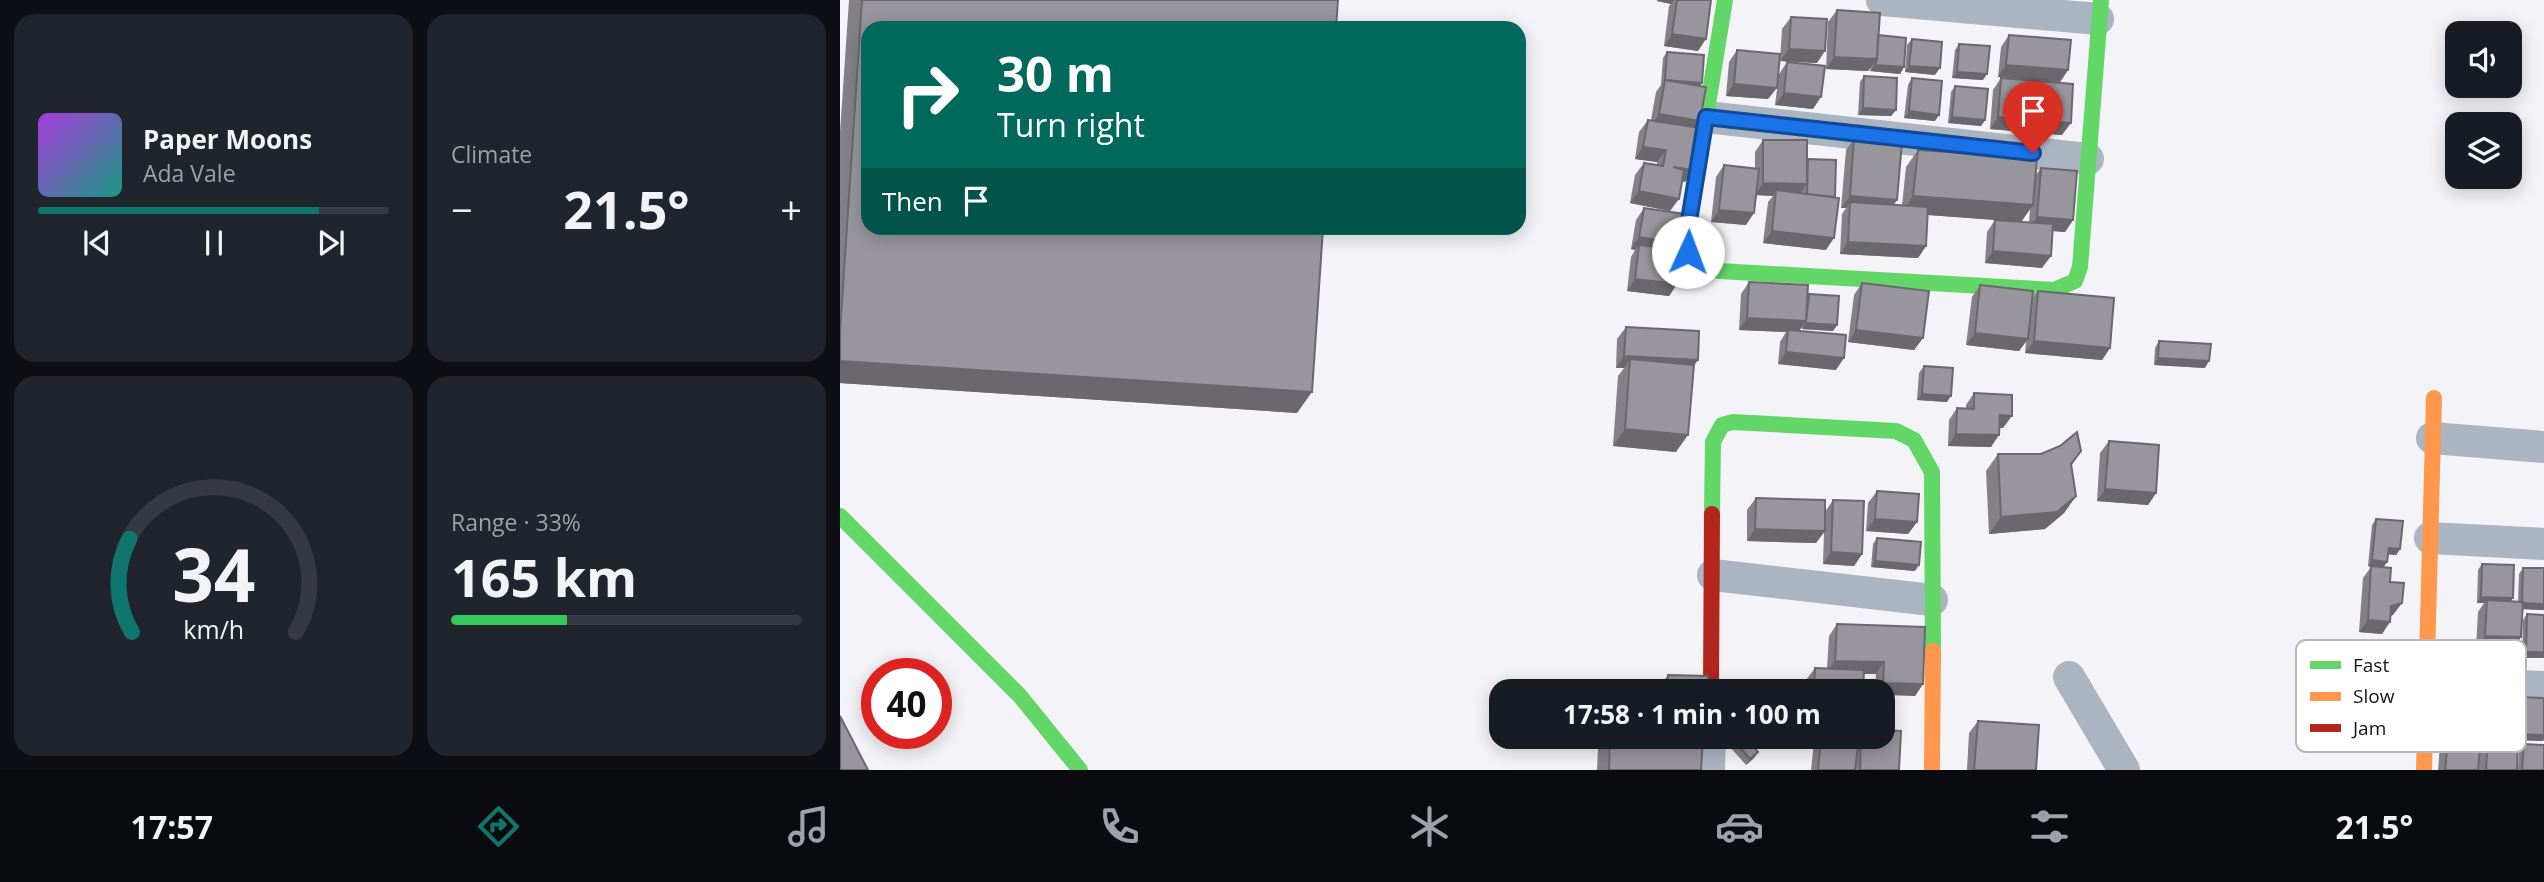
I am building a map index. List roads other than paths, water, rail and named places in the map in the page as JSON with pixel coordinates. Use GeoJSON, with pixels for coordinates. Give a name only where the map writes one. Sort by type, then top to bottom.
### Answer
{"type":"FeatureCollection","features":[{"type":"Feature","properties":{"kind":"street"},"geometry":{"type":"LineString","coordinates":[[1726,0],[1686,239],[1693,261],[1719,271],[2054,290],[2068,286],[2075,281],[2080,267],[2099,9],[1882,0]]}},
{"type":"Feature","properties":{"kind":"street"},"geometry":{"type":"LineString","coordinates":[[1706,117],[2088,159]]}},
{"type":"Feature","properties":{"kind":"street"},"geometry":{"type":"LineString","coordinates":[[2427,640],[2434,398]]}},
{"type":"Feature","properties":{"kind":"street"},"geometry":{"type":"LineString","coordinates":[[1711,679],[1713,442],[1721,425],[1733,422],[1896,431],[1914,440],[1932,472],[1932,770]]}},
{"type":"Feature","properties":{"kind":"street"},"geometry":{"type":"LineString","coordinates":[[2432,438],[2544,447]]}},
{"type":"Feature","properties":{"kind":"street"},"geometry":{"type":"LineString","coordinates":[[840,516],[1020,696],[1080,770]]}},
{"type":"Feature","properties":{"kind":"street"},"geometry":{"type":"LineString","coordinates":[[2430,538],[2544,544]]}},
{"type":"Feature","properties":{"kind":"street"},"geometry":{"type":"LineString","coordinates":[[1713,575],[1932,600]]}},
{"type":"Feature","properties":{"kind":"street"},"geometry":{"type":"LineString","coordinates":[[2069,677],[2124,770]]}},
{"type":"Feature","properties":{"kind":"street"},"geometry":{"type":"LineString","coordinates":[[2526,686],[2544,687]]}},
{"type":"Feature","properties":{"kind":"street"},"geometry":{"type":"LineString","coordinates":[[1709,770],[1710,749]]}},
{"type":"Feature","properties":{"kind":"street"},"geometry":{"type":"LineString","coordinates":[[2424,752],[2424,770]]}}]}
